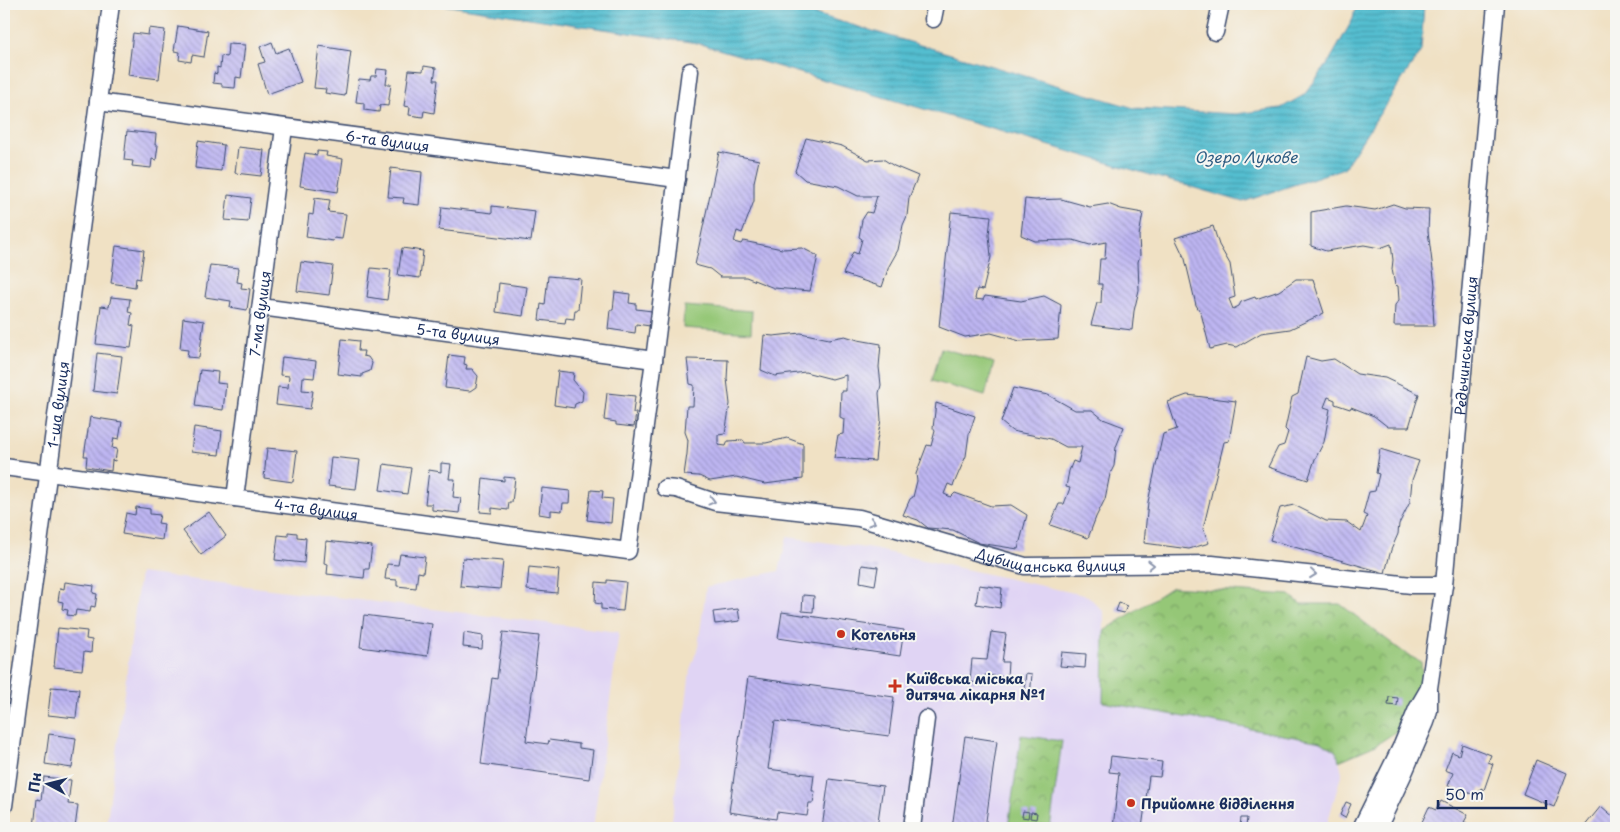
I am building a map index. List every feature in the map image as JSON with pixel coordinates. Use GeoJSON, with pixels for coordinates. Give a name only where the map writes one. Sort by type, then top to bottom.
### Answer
{"type":"FeatureCollection","features":[{"type":"Feature","properties":{"kind":"street","name":"1-ша вулиця"},"geometry":{"type":"LineString","coordinates":[[4,806],[111,4]]}},
{"type":"Feature","properties":{"kind":"street"},"geometry":{"type":"LineString","coordinates":[[1215,32],[1221,4]]}},
{"type":"Feature","properties":{"kind":"street","name":"Редьчинська вулиця"},"geometry":{"type":"LineString","coordinates":[[1378,828],[1426,722],[1429,710],[1429,688],[1444,585],[1496,4]]}},
{"type":"Feature","properties":{"kind":"street"},"geometry":{"type":"LineString","coordinates":[[654,360],[690,71]]}},
{"type":"Feature","properties":{"kind":"street","name":"6-та вулиця"},"geometry":{"type":"LineString","coordinates":[[98,102],[677,179]]}},
{"type":"Feature","properties":{"kind":"street","name":"7-ма вулиця"},"geometry":{"type":"LineString","coordinates":[[235,498],[284,128]]}},
{"type":"Feature","properties":{"kind":"street","name":"5-та вулиця"},"geometry":{"type":"LineString","coordinates":[[261,307],[654,360]]}},
{"type":"Feature","properties":{"kind":"street","name":"4-та вулиця"},"geometry":{"type":"LineString","coordinates":[[4,468],[628,551],[654,360]]}},
{"type":"Feature","properties":{"kind":"street","name":"Дубищанська вулиця"},"geometry":{"type":"LineString","coordinates":[[665,488],[676,489],[715,502],[859,518],[1024,566],[1212,564],[1412,585],[1444,585]]}},
{"type":"Feature","properties":{"kind":"street","name":"Редьчинська вулиця"},"geometry":{"type":"LineString","coordinates":[[1361,828],[1402,745],[1417,709],[1429,688]]}},
{"type":"Feature","properties":{"kind":"street"},"geometry":{"type":"LineString","coordinates":[[912,828],[926,719]]}},
{"type":"Feature","properties":{"kind":"shaded area","name":"Київська міська дитяча лікарня №1"},"geometry":{"type":"Polygon","coordinates":[[[787,537],[873,549],[1088,596],[1104,612],[1103,702],[1321,742],[1337,752],[1342,772],[1326,828],[671,828],[690,670],[698,647],[706,587],[779,571],[787,537]]]}},
{"type":"Feature","properties":{"kind":"shaded area"},"geometry":{"type":"Polygon","coordinates":[[[140,573],[619,632],[593,828],[106,828],[140,573]]]}},
{"type":"Feature","properties":{"kind":"green space"},"geometry":{"type":"Polygon","coordinates":[[[684,306],[752,311],[751,333],[683,328],[684,306]]]}},
{"type":"Feature","properties":{"kind":"green space"},"geometry":{"type":"Polygon","coordinates":[[[941,348],[994,363],[985,396],[932,381],[941,348]]]}},
{"type":"Feature","properties":{"kind":"green space"},"geometry":{"type":"Polygon","coordinates":[[[1172,587],[1290,595],[1301,604],[1340,604],[1406,654],[1421,662],[1423,680],[1400,729],[1376,745],[1339,761],[1337,752],[1321,742],[1103,702],[1104,631],[1172,587]]]}},
{"type":"Feature","properties":{"kind":"green space"},"geometry":{"type":"Polygon","coordinates":[[[1021,735],[1062,741],[1050,828],[1008,828],[1021,735]]]}},
{"type":"Feature","properties":{"kind":"water","name":"Озеро Лукове"},"geometry":{"type":"Polygon","coordinates":[[[436,4],[781,4],[1134,108],[1236,114],[1281,108],[1304,95],[1327,65],[1353,19],[1356,4],[1424,4],[1421,51],[1344,168],[1243,202],[697,43],[436,4]]]}},
{"type":"Feature","properties":{"kind":"building"},"geometry":{"type":"Polygon","coordinates":[[[178,26],[208,31],[204,57],[192,55],[191,62],[179,60],[180,52],[174,51],[178,26]]]}},
{"type":"Feature","properties":{"kind":"building"},"geometry":{"type":"Polygon","coordinates":[[[149,28],[165,30],[159,79],[128,75],[133,33],[148,35],[149,28]]]}},
{"type":"Feature","properties":{"kind":"building"},"geometry":{"type":"Polygon","coordinates":[[[272,42],[276,53],[289,48],[301,82],[267,94],[258,64],[265,62],[260,47],[272,42]]]}},
{"type":"Feature","properties":{"kind":"building"},"geometry":{"type":"Polygon","coordinates":[[[228,44],[245,45],[241,78],[236,77],[235,88],[222,87],[222,84],[213,83],[214,73],[217,74],[217,67],[220,68],[221,56],[227,57],[228,44]]]}},
{"type":"Feature","properties":{"kind":"building"},"geometry":{"type":"Polygon","coordinates":[[[319,46],[351,51],[345,96],[325,93],[326,89],[314,88],[319,46]]]}},
{"type":"Feature","properties":{"kind":"building"},"geometry":{"type":"Polygon","coordinates":[[[424,66],[436,68],[434,80],[438,80],[434,113],[424,111],[423,117],[409,115],[410,107],[404,106],[409,70],[423,71],[424,66]]]}},
{"type":"Feature","properties":{"kind":"building"},"geometry":{"type":"Polygon","coordinates":[[[377,69],[388,70],[386,84],[391,84],[388,106],[380,105],[379,112],[364,110],[364,103],[356,102],[359,79],[370,80],[371,76],[376,76],[377,69]]]}},
{"type":"Feature","properties":{"kind":"building"},"geometry":{"type":"Polygon","coordinates":[[[127,131],[156,134],[155,145],[158,145],[156,160],[152,159],[151,168],[132,166],[133,161],[124,160],[127,131]]]}},
{"type":"Feature","properties":{"kind":"building"},"geometry":{"type":"Polygon","coordinates":[[[806,138],[842,146],[868,160],[883,159],[918,176],[909,198],[907,216],[903,225],[898,250],[889,266],[882,287],[843,274],[853,252],[858,254],[862,239],[859,237],[862,220],[867,212],[872,213],[877,196],[858,196],[838,186],[805,180],[795,171],[806,138]]]}},
{"type":"Feature","properties":{"kind":"building"},"geometry":{"type":"Polygon","coordinates":[[[198,141],[224,145],[221,171],[195,168],[198,141]]]}},
{"type":"Feature","properties":{"kind":"building"},"geometry":{"type":"Polygon","coordinates":[[[238,147],[264,150],[261,176],[235,173],[238,147]]]}},
{"type":"Feature","properties":{"kind":"building"},"geometry":{"type":"Polygon","coordinates":[[[317,151],[327,152],[326,156],[343,159],[338,192],[300,186],[305,153],[317,155],[317,151]]]}},
{"type":"Feature","properties":{"kind":"building"},"geometry":{"type":"Polygon","coordinates":[[[719,152],[759,160],[754,182],[754,201],[742,233],[737,231],[734,242],[741,244],[743,241],[782,249],[802,248],[818,256],[810,291],[774,288],[746,277],[720,277],[710,269],[695,265],[719,152]]]}},
{"type":"Feature","properties":{"kind":"building"},"geometry":{"type":"Polygon","coordinates":[[[391,168],[422,172],[419,205],[403,203],[404,198],[388,197],[391,168]]]}},
{"type":"Feature","properties":{"kind":"building"},"geometry":{"type":"Polygon","coordinates":[[[228,195],[251,198],[248,222],[225,220],[228,195]]]}},
{"type":"Feature","properties":{"kind":"building"},"geometry":{"type":"Polygon","coordinates":[[[315,198],[330,200],[328,212],[346,214],[342,239],[334,238],[333,241],[306,237],[309,214],[313,215],[315,198]]]}},
{"type":"Feature","properties":{"kind":"building"},"geometry":{"type":"Polygon","coordinates":[[[1025,199],[1061,199],[1090,207],[1108,204],[1121,209],[1143,213],[1139,236],[1139,290],[1132,330],[1091,325],[1097,303],[1101,303],[1102,284],[1098,284],[1100,259],[1105,259],[1106,242],[1090,245],[1073,240],[1035,241],[1021,235],[1025,199]]]}},
{"type":"Feature","properties":{"kind":"building"},"geometry":{"type":"Polygon","coordinates":[[[1393,204],[1405,208],[1429,209],[1428,231],[1435,285],[1434,326],[1394,326],[1395,305],[1399,300],[1398,286],[1395,285],[1392,269],[1391,244],[1380,248],[1364,245],[1326,251],[1311,246],[1311,212],[1346,206],[1375,210],[1393,204]]]}},
{"type":"Feature","properties":{"kind":"building"},"geometry":{"type":"Polygon","coordinates":[[[492,206],[535,211],[531,241],[439,230],[442,207],[492,213],[492,206]]]}},
{"type":"Feature","properties":{"kind":"building"},"geometry":{"type":"Polygon","coordinates":[[[951,212],[991,216],[989,235],[991,257],[983,290],[977,289],[975,299],[983,300],[985,296],[1021,301],[1044,296],[1061,305],[1058,339],[1020,341],[991,333],[965,337],[939,327],[951,212]]]}},
{"type":"Feature","properties":{"kind":"building"},"geometry":{"type":"Polygon","coordinates":[[[1213,226],[1219,245],[1230,264],[1235,297],[1229,299],[1233,309],[1239,306],[1241,302],[1279,291],[1296,279],[1313,279],[1324,313],[1290,329],[1261,333],[1237,347],[1227,345],[1210,349],[1201,313],[1196,305],[1185,259],[1175,238],[1213,226]]]}},
{"type":"Feature","properties":{"kind":"building"},"geometry":{"type":"Polygon","coordinates":[[[116,246],[144,250],[140,279],[136,278],[135,287],[111,283],[116,246]]]}},
{"type":"Feature","properties":{"kind":"building"},"geometry":{"type":"Polygon","coordinates":[[[402,248],[423,251],[420,278],[398,275],[402,248]]]}},
{"type":"Feature","properties":{"kind":"building"},"geometry":{"type":"Polygon","coordinates":[[[301,262],[333,266],[329,295],[297,291],[301,262]]]}},
{"type":"Feature","properties":{"kind":"building"},"geometry":{"type":"Polygon","coordinates":[[[210,265],[239,268],[237,282],[242,283],[241,288],[250,289],[247,310],[230,307],[231,301],[205,297],[210,265]]]}},
{"type":"Feature","properties":{"kind":"building"},"geometry":{"type":"Polygon","coordinates":[[[371,268],[391,270],[387,300],[367,297],[371,268]]]}},
{"type":"Feature","properties":{"kind":"building"},"geometry":{"type":"Polygon","coordinates":[[[548,276],[581,279],[578,310],[575,310],[574,319],[566,318],[565,323],[539,320],[541,304],[545,305],[548,276]]]}},
{"type":"Feature","properties":{"kind":"building"},"geometry":{"type":"Polygon","coordinates":[[[499,283],[527,287],[523,316],[496,312],[499,283]]]}},
{"type":"Feature","properties":{"kind":"building"},"geometry":{"type":"Polygon","coordinates":[[[615,292],[630,294],[629,303],[636,304],[636,309],[652,311],[650,326],[636,324],[635,333],[608,329],[610,310],[613,310],[615,292]]]}},
{"type":"Feature","properties":{"kind":"building"},"geometry":{"type":"Polygon","coordinates":[[[111,297],[130,299],[128,312],[132,313],[130,325],[134,326],[131,348],[96,344],[101,306],[109,307],[111,297]]]}},
{"type":"Feature","properties":{"kind":"building"},"geometry":{"type":"Polygon","coordinates":[[[183,318],[204,321],[199,358],[187,357],[188,350],[180,349],[183,318]]]}},
{"type":"Feature","properties":{"kind":"building"},"geometry":{"type":"Polygon","coordinates":[[[801,333],[829,339],[845,336],[881,344],[879,367],[881,385],[879,393],[881,420],[875,461],[834,458],[838,435],[843,434],[844,419],[840,417],[841,391],[846,391],[846,375],[832,379],[805,372],[775,376],[761,370],[764,335],[801,333]]]}},
{"type":"Feature","properties":{"kind":"building"},"geometry":{"type":"Polygon","coordinates":[[[342,339],[359,341],[358,351],[364,351],[363,356],[368,357],[372,363],[370,371],[362,374],[362,377],[338,374],[342,339]]]}},
{"type":"Feature","properties":{"kind":"building"},"geometry":{"type":"Polygon","coordinates":[[[97,353],[122,356],[117,394],[93,391],[97,353]]]}},
{"type":"Feature","properties":{"kind":"building"},"geometry":{"type":"Polygon","coordinates":[[[449,355],[465,357],[464,364],[467,365],[466,369],[472,369],[478,376],[476,387],[470,391],[445,388],[449,355]]]}},
{"type":"Feature","properties":{"kind":"building"},"geometry":{"type":"Polygon","coordinates":[[[282,357],[316,361],[314,378],[303,377],[302,390],[313,391],[310,409],[276,405],[278,387],[288,388],[289,376],[280,375],[282,357]]]}},
{"type":"Feature","properties":{"kind":"building"},"geometry":{"type":"Polygon","coordinates":[[[1306,357],[1321,361],[1334,359],[1357,374],[1385,378],[1419,394],[1409,427],[1388,427],[1374,416],[1351,407],[1350,409],[1335,404],[1335,400],[1328,397],[1324,407],[1330,409],[1324,442],[1315,459],[1308,480],[1268,467],[1278,447],[1284,445],[1288,432],[1285,429],[1292,397],[1298,394],[1306,357]]]}},
{"type":"Feature","properties":{"kind":"building"},"geometry":{"type":"Polygon","coordinates":[[[687,359],[728,360],[727,379],[730,404],[725,434],[718,435],[718,445],[726,446],[728,441],[743,440],[745,443],[766,443],[787,438],[803,444],[803,479],[765,484],[736,477],[710,481],[699,476],[684,475],[688,440],[685,432],[687,406],[693,406],[694,385],[690,384],[687,359]]]}},
{"type":"Feature","properties":{"kind":"building"},"geometry":{"type":"Polygon","coordinates":[[[200,370],[218,372],[217,383],[226,384],[223,410],[195,406],[200,370]]]}},
{"type":"Feature","properties":{"kind":"building"},"geometry":{"type":"Polygon","coordinates":[[[558,371],[574,373],[573,380],[583,392],[582,401],[575,404],[574,408],[554,405],[558,371]]]}},
{"type":"Feature","properties":{"kind":"building"},"geometry":{"type":"Polygon","coordinates":[[[1013,388],[1048,395],[1075,410],[1092,410],[1103,419],[1124,427],[1116,447],[1114,466],[1110,474],[1105,499],[1088,538],[1050,525],[1059,504],[1064,504],[1070,488],[1066,487],[1069,471],[1073,461],[1078,463],[1082,447],[1066,447],[1051,439],[1012,431],[1001,422],[1013,388]]]}},
{"type":"Feature","properties":{"kind":"building"},"geometry":{"type":"Polygon","coordinates":[[[607,393],[635,396],[633,413],[636,413],[634,427],[616,425],[616,422],[604,420],[607,393]]]}},
{"type":"Feature","properties":{"kind":"building"},"geometry":{"type":"Polygon","coordinates":[[[1187,395],[1236,401],[1229,441],[1224,442],[1203,529],[1209,543],[1189,549],[1144,543],[1148,502],[1163,434],[1177,429],[1168,402],[1187,395]]]}},
{"type":"Feature","properties":{"kind":"building"},"geometry":{"type":"Polygon","coordinates":[[[936,403],[975,416],[969,434],[966,456],[953,486],[948,484],[944,494],[951,497],[955,493],[991,506],[1011,505],[1027,515],[1018,549],[979,543],[953,530],[928,528],[918,520],[903,515],[910,499],[913,497],[917,481],[916,474],[927,445],[931,446],[935,431],[933,428],[936,403]]]}},
{"type":"Feature","properties":{"kind":"building"},"geometry":{"type":"Polygon","coordinates":[[[90,417],[122,422],[119,439],[114,438],[112,448],[117,449],[115,461],[112,460],[111,471],[86,467],[87,456],[84,456],[90,417]]]}},
{"type":"Feature","properties":{"kind":"building"},"geometry":{"type":"Polygon","coordinates":[[[194,427],[222,431],[219,455],[191,452],[194,427]]]}},
{"type":"Feature","properties":{"kind":"building"},"geometry":{"type":"Polygon","coordinates":[[[267,448],[297,451],[293,482],[264,478],[267,448]]]}},
{"type":"Feature","properties":{"kind":"building"},"geometry":{"type":"Polygon","coordinates":[[[1380,449],[1419,461],[1412,480],[1410,502],[1399,524],[1398,534],[1391,550],[1385,573],[1270,540],[1280,508],[1294,505],[1326,521],[1347,522],[1361,532],[1367,516],[1363,514],[1369,492],[1375,491],[1379,474],[1376,473],[1380,449]]]}},
{"type":"Feature","properties":{"kind":"building"},"geometry":{"type":"Polygon","coordinates":[[[331,457],[360,460],[356,489],[328,486],[331,457]]]}},
{"type":"Feature","properties":{"kind":"building"},"geometry":{"type":"Polygon","coordinates":[[[441,463],[451,464],[449,479],[455,479],[453,497],[461,498],[459,513],[432,510],[432,504],[425,504],[429,470],[441,472],[441,463]]]}},
{"type":"Feature","properties":{"kind":"building"},"geometry":{"type":"Polygon","coordinates":[[[384,464],[411,468],[407,494],[380,490],[384,464]]]}},
{"type":"Feature","properties":{"kind":"building"},"geometry":{"type":"Polygon","coordinates":[[[504,477],[515,478],[512,502],[509,502],[508,510],[492,508],[492,513],[480,512],[483,478],[504,481],[504,477]]]}},
{"type":"Feature","properties":{"kind":"building"},"geometry":{"type":"Polygon","coordinates":[[[542,488],[570,491],[569,503],[563,503],[562,511],[551,510],[551,516],[539,514],[542,488]]]}},
{"type":"Feature","properties":{"kind":"building"},"geometry":{"type":"Polygon","coordinates":[[[591,490],[603,491],[602,498],[613,499],[611,523],[587,520],[591,490]]]}},
{"type":"Feature","properties":{"kind":"building"},"geometry":{"type":"Polygon","coordinates":[[[136,507],[150,509],[150,514],[160,515],[158,523],[164,524],[162,540],[122,534],[126,513],[135,515],[136,507]]]}},
{"type":"Feature","properties":{"kind":"building"},"geometry":{"type":"Polygon","coordinates":[[[209,512],[226,536],[201,555],[183,531],[209,512]]]}},
{"type":"Feature","properties":{"kind":"building"},"geometry":{"type":"Polygon","coordinates":[[[288,532],[297,533],[297,537],[306,538],[304,563],[275,560],[278,535],[288,536],[288,532]]]}},
{"type":"Feature","properties":{"kind":"building"},"geometry":{"type":"Polygon","coordinates":[[[326,541],[372,546],[369,569],[365,569],[364,578],[327,574],[328,564],[324,563],[326,541]]]}},
{"type":"Feature","properties":{"kind":"building"},"geometry":{"type":"Polygon","coordinates":[[[400,554],[425,557],[423,573],[418,572],[416,588],[397,586],[397,580],[385,579],[387,564],[398,565],[400,554]]]}},
{"type":"Feature","properties":{"kind":"building"},"geometry":{"type":"Polygon","coordinates":[[[463,558],[503,561],[500,589],[460,586],[463,558]]]}},
{"type":"Feature","properties":{"kind":"building"},"geometry":{"type":"Polygon","coordinates":[[[862,565],[878,567],[875,585],[860,582],[862,565]]]}},
{"type":"Feature","properties":{"kind":"building"},"geometry":{"type":"Polygon","coordinates":[[[529,567],[559,570],[557,593],[527,590],[529,567]]]}},
{"type":"Feature","properties":{"kind":"building"},"geometry":{"type":"Polygon","coordinates":[[[607,580],[626,582],[623,611],[601,609],[601,604],[595,603],[596,582],[607,583],[607,580]]]}},
{"type":"Feature","properties":{"kind":"building"},"geometry":{"type":"Polygon","coordinates":[[[65,582],[94,586],[93,593],[97,594],[95,607],[91,606],[90,612],[76,610],[75,616],[67,615],[68,610],[62,609],[63,602],[58,601],[60,588],[64,589],[65,582]]]}},
{"type":"Feature","properties":{"kind":"building"},"geometry":{"type":"Polygon","coordinates":[[[979,585],[1002,588],[1000,608],[976,604],[979,585]]]}},
{"type":"Feature","properties":{"kind":"building"},"geometry":{"type":"Polygon","coordinates":[[[803,595],[814,596],[813,612],[802,611],[803,595]]]}},
{"type":"Feature","properties":{"kind":"building"},"geometry":{"type":"Polygon","coordinates":[[[1119,603],[1127,606],[1124,613],[1116,611],[1119,603]]]}},
{"type":"Feature","properties":{"kind":"building"},"geometry":{"type":"Polygon","coordinates":[[[738,609],[740,621],[715,624],[713,612],[738,609]]]}},
{"type":"Feature","properties":{"kind":"building","name":"Котельня"},"geometry":{"type":"Polygon","coordinates":[[[782,612],[904,630],[900,656],[778,638],[782,612]]]}},
{"type":"Feature","properties":{"kind":"building"},"geometry":{"type":"Polygon","coordinates":[[[364,615],[432,624],[427,656],[360,647],[364,615]]]}},
{"type":"Feature","properties":{"kind":"building"},"geometry":{"type":"Polygon","coordinates":[[[58,628],[87,631],[86,639],[92,640],[91,653],[84,652],[82,670],[54,667],[58,628]]]}},
{"type":"Feature","properties":{"kind":"building"},"geometry":{"type":"Polygon","coordinates":[[[503,632],[539,636],[526,741],[548,744],[549,740],[579,744],[579,748],[593,750],[589,779],[481,764],[492,678],[497,679],[503,632]]]}},
{"type":"Feature","properties":{"kind":"building"},"geometry":{"type":"Polygon","coordinates":[[[991,632],[1006,634],[1002,662],[1008,662],[1007,677],[985,675],[984,683],[970,682],[972,659],[987,660],[991,632]]]}},
{"type":"Feature","properties":{"kind":"building"},"geometry":{"type":"Polygon","coordinates":[[[464,633],[483,636],[482,649],[463,647],[464,633]]]}},
{"type":"Feature","properties":{"kind":"building"},"geometry":{"type":"Polygon","coordinates":[[[1062,652],[1086,654],[1085,668],[1060,666],[1062,652]]]}},
{"type":"Feature","properties":{"kind":"building"},"geometry":{"type":"Polygon","coordinates":[[[1026,673],[1032,674],[1030,697],[1023,697],[1026,673]]]}},
{"type":"Feature","properties":{"kind":"building"},"geometry":{"type":"Polygon","coordinates":[[[748,677],[894,697],[889,736],[775,721],[768,769],[814,775],[812,791],[815,791],[813,803],[809,803],[807,816],[777,812],[776,819],[729,812],[748,677]]]}},
{"type":"Feature","properties":{"kind":"building"},"geometry":{"type":"Polygon","coordinates":[[[51,687],[79,689],[76,718],[48,715],[51,687]]]}},
{"type":"Feature","properties":{"kind":"building"},"geometry":{"type":"Polygon","coordinates":[[[1389,697],[1398,698],[1397,706],[1388,705],[1389,697]]]}},
{"type":"Feature","properties":{"kind":"building"},"geometry":{"type":"Polygon","coordinates":[[[49,734],[76,738],[72,768],[45,764],[49,734]]]}},
{"type":"Feature","properties":{"kind":"building"},"geometry":{"type":"Polygon","coordinates":[[[965,736],[997,741],[985,828],[952,828],[965,736]]]}},
{"type":"Feature","properties":{"kind":"building"},"geometry":{"type":"Polygon","coordinates":[[[1462,744],[1491,755],[1488,762],[1493,764],[1484,790],[1481,788],[1478,796],[1448,786],[1453,773],[1445,770],[1452,752],[1459,755],[1462,744]]]}},
{"type":"Feature","properties":{"kind":"building","name":"Прийомне відділення"},"geometry":{"type":"Polygon","coordinates":[[[1111,756],[1162,762],[1160,777],[1149,776],[1142,828],[1113,828],[1119,773],[1109,772],[1111,756]]]}},
{"type":"Feature","properties":{"kind":"building"},"geometry":{"type":"Polygon","coordinates":[[[1536,760],[1567,773],[1554,807],[1523,794],[1536,760]]]}},
{"type":"Feature","properties":{"kind":"building"},"geometry":{"type":"Polygon","coordinates":[[[44,777],[71,780],[68,804],[78,805],[75,828],[34,828],[37,799],[41,800],[44,777]]]}},
{"type":"Feature","properties":{"kind":"building"},"geometry":{"type":"Polygon","coordinates":[[[829,779],[883,786],[877,828],[822,828],[829,779]]]}},
{"type":"Feature","properties":{"kind":"building"},"geometry":{"type":"Polygon","coordinates":[[[1441,801],[1468,815],[1464,822],[1469,824],[1467,828],[1428,828],[1421,824],[1429,807],[1436,810],[1441,801]]]}},
{"type":"Feature","properties":{"kind":"building"},"geometry":{"type":"Polygon","coordinates":[[[1346,802],[1351,804],[1345,818],[1340,815],[1346,802]]]}},
{"type":"Feature","properties":{"kind":"building"},"geometry":{"type":"Polygon","coordinates":[[[1601,806],[1616,819],[1616,828],[1583,828],[1601,806]]]}},
{"type":"Feature","properties":{"kind":"building"},"geometry":{"type":"Polygon","coordinates":[[[1023,811],[1029,812],[1028,818],[1022,817],[1023,811]]]}},
{"type":"Feature","properties":{"kind":"building"},"geometry":{"type":"Polygon","coordinates":[[[1031,812],[1037,813],[1036,819],[1030,818],[1031,812]]]}},
{"type":"Feature","properties":{"kind":"building"},"geometry":{"type":"Polygon","coordinates":[[[1241,818],[1247,818],[1246,827],[1240,826],[1241,818]]]}},
{"type":"Feature","properties":{"kind":"place","name":"Котельня"},"geometry":{"type":"Point","coordinates":[841,634]}},
{"type":"Feature","properties":{"kind":"place","name":"Київська міська дитяча лікарня №1"},"geometry":{"type":"Point","coordinates":[895,686]}},
{"type":"Feature","properties":{"kind":"place","name":"Прийомне відділення"},"geometry":{"type":"Point","coordinates":[1131,803]}}]}
